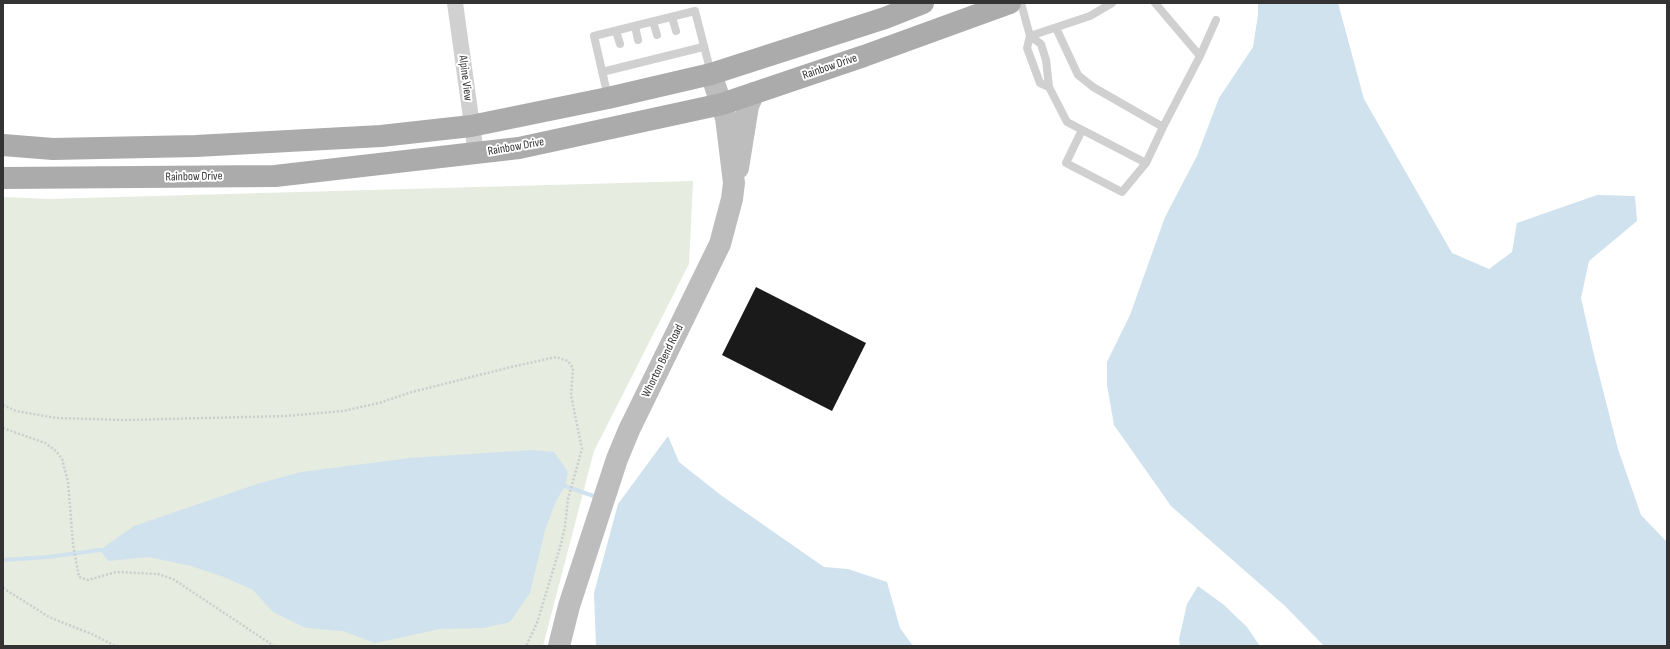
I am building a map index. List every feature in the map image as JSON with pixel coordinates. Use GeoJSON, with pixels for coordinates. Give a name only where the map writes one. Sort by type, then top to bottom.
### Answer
{"type":"FeatureCollection","features":[{"type":"Feature","properties":{"kind":"main road"},"geometry":{"type":"LineString","coordinates":[[3,145],[53,149],[196,146],[381,136],[471,126],[608,98],[711,74],[885,18],[923,3]]}},
{"type":"Feature","properties":{"kind":"main road","name":"Rainbow Drive"},"geometry":{"type":"LineString","coordinates":[[3,178],[275,176],[519,148],[722,104],[864,56],[1010,3]]}},
{"type":"Feature","properties":{"kind":"main road","name":"Whorton Bend Road"},"geometry":{"type":"LineString","coordinates":[[559,646],[569,606],[617,459],[629,430],[720,244],[732,198],[734,183],[726,118],[711,74]]}},
{"type":"Feature","properties":{"kind":"main road"},"geometry":{"type":"LineString","coordinates":[[734,183],[741,160],[748,106],[754,93]]}},
{"type":"Feature","properties":{"kind":"street","name":"Alpine View"},"geometry":{"type":"LineString","coordinates":[[455,3],[476,154]]}},
{"type":"Feature","properties":{"kind":"lane"},"geometry":{"type":"LineString","coordinates":[[1021,3],[1030,36],[1027,48],[1040,83],[1049,87]]}},
{"type":"Feature","properties":{"kind":"lane"},"geometry":{"type":"LineString","coordinates":[[1030,36],[1090,16],[1112,3]]}},
{"type":"Feature","properties":{"kind":"lane"},"geometry":{"type":"LineString","coordinates":[[1155,3],[1200,56]]}},
{"type":"Feature","properties":{"kind":"lane"},"geometry":{"type":"LineString","coordinates":[[608,98],[594,36],[695,11],[711,74]]}},
{"type":"Feature","properties":{"kind":"lane"},"geometry":{"type":"LineString","coordinates":[[672,17],[676,31]]}},
{"type":"Feature","properties":{"kind":"lane"},"geometry":{"type":"LineString","coordinates":[[1082,130],[1066,163],[1122,192],[1146,163],[1200,56],[1216,20]]}},
{"type":"Feature","properties":{"kind":"lane"},"geometry":{"type":"LineString","coordinates":[[653,21],[657,35]]}},
{"type":"Feature","properties":{"kind":"lane"},"geometry":{"type":"LineString","coordinates":[[634,26],[638,40]]}},
{"type":"Feature","properties":{"kind":"lane"},"geometry":{"type":"LineString","coordinates":[[1056,28],[1078,75],[1093,87],[1163,127]]}},
{"type":"Feature","properties":{"kind":"lane"},"geometry":{"type":"LineString","coordinates":[[616,31],[620,44]]}},
{"type":"Feature","properties":{"kind":"lane"},"geometry":{"type":"LineString","coordinates":[[1030,36],[1041,44],[1046,60],[1049,87],[1067,122],[1146,163]]}},
{"type":"Feature","properties":{"kind":"lane"},"geometry":{"type":"LineString","coordinates":[[602,72],[643,58],[680,49],[703,47]]}},
{"type":"Feature","properties":{"kind":"path"},"geometry":{"type":"LineString","coordinates":[[3,405],[16,411],[56,418],[126,420],[286,416],[343,411],[379,403],[412,392],[556,357],[568,361],[573,368],[571,395],[582,449],[568,499],[561,544],[537,623],[526,646]]}},
{"type":"Feature","properties":{"kind":"path"},"geometry":{"type":"LineString","coordinates":[[3,428],[45,444],[56,451],[62,459],[68,482],[73,544],[79,577],[88,580],[116,572],[158,574],[173,579],[274,646]]}},
{"type":"Feature","properties":{"kind":"path"},"geometry":{"type":"LineString","coordinates":[[3,588],[49,617],[94,635],[115,646]]}},
{"type":"Feature","properties":{"kind":"shaded area"},"geometry":{"type":"Polygon","coordinates":[[[693,181],[689,264],[594,451],[543,646],[3,646],[3,197],[48,199],[693,181]]]}},
{"type":"Feature","properties":{"kind":"water"},"geometry":{"type":"Polygon","coordinates":[[[1258,3],[1338,3],[1364,99],[1452,253],[1489,269],[1512,252],[1517,223],[1597,195],[1635,196],[1637,221],[1589,261],[1581,298],[1618,449],[1641,515],[1667,542],[1667,646],[1324,646],[1285,606],[1171,506],[1114,425],[1107,385],[1107,362],[1130,315],[1165,217],[1197,156],[1219,98],[1253,47],[1258,15],[1258,3]]]}},
{"type":"Feature","properties":{"kind":"water"},"geometry":{"type":"Polygon","coordinates":[[[668,436],[679,462],[722,496],[824,567],[848,569],[887,582],[900,628],[913,646],[596,646],[594,593],[618,504],[668,436]]]}},
{"type":"Feature","properties":{"kind":"water"},"geometry":{"type":"Polygon","coordinates":[[[532,450],[554,452],[568,472],[565,486],[556,501],[545,530],[530,593],[510,622],[483,628],[440,629],[375,643],[343,631],[306,628],[273,612],[253,590],[224,577],[191,566],[149,557],[108,561],[100,550],[134,526],[257,484],[301,472],[410,458],[532,450]]]}},
{"type":"Feature","properties":{"kind":"water"},"geometry":{"type":"Polygon","coordinates":[[[1198,586],[1224,605],[1247,627],[1260,646],[1180,646],[1179,639],[1187,604],[1198,586]]]}},
{"type":"Feature","properties":{"kind":"building"},"geometry":{"type":"Polygon","coordinates":[[[756,287],[866,343],[832,411],[722,355],[756,287]]]}},
{"type":"Feature","properties":{"kind":"waterway"},"geometry":{"type":"LineString","coordinates":[[565,486],[599,498]]}},
{"type":"Feature","properties":{"kind":"waterway"},"geometry":{"type":"LineString","coordinates":[[3,560],[48,557],[100,550]]}}]}
